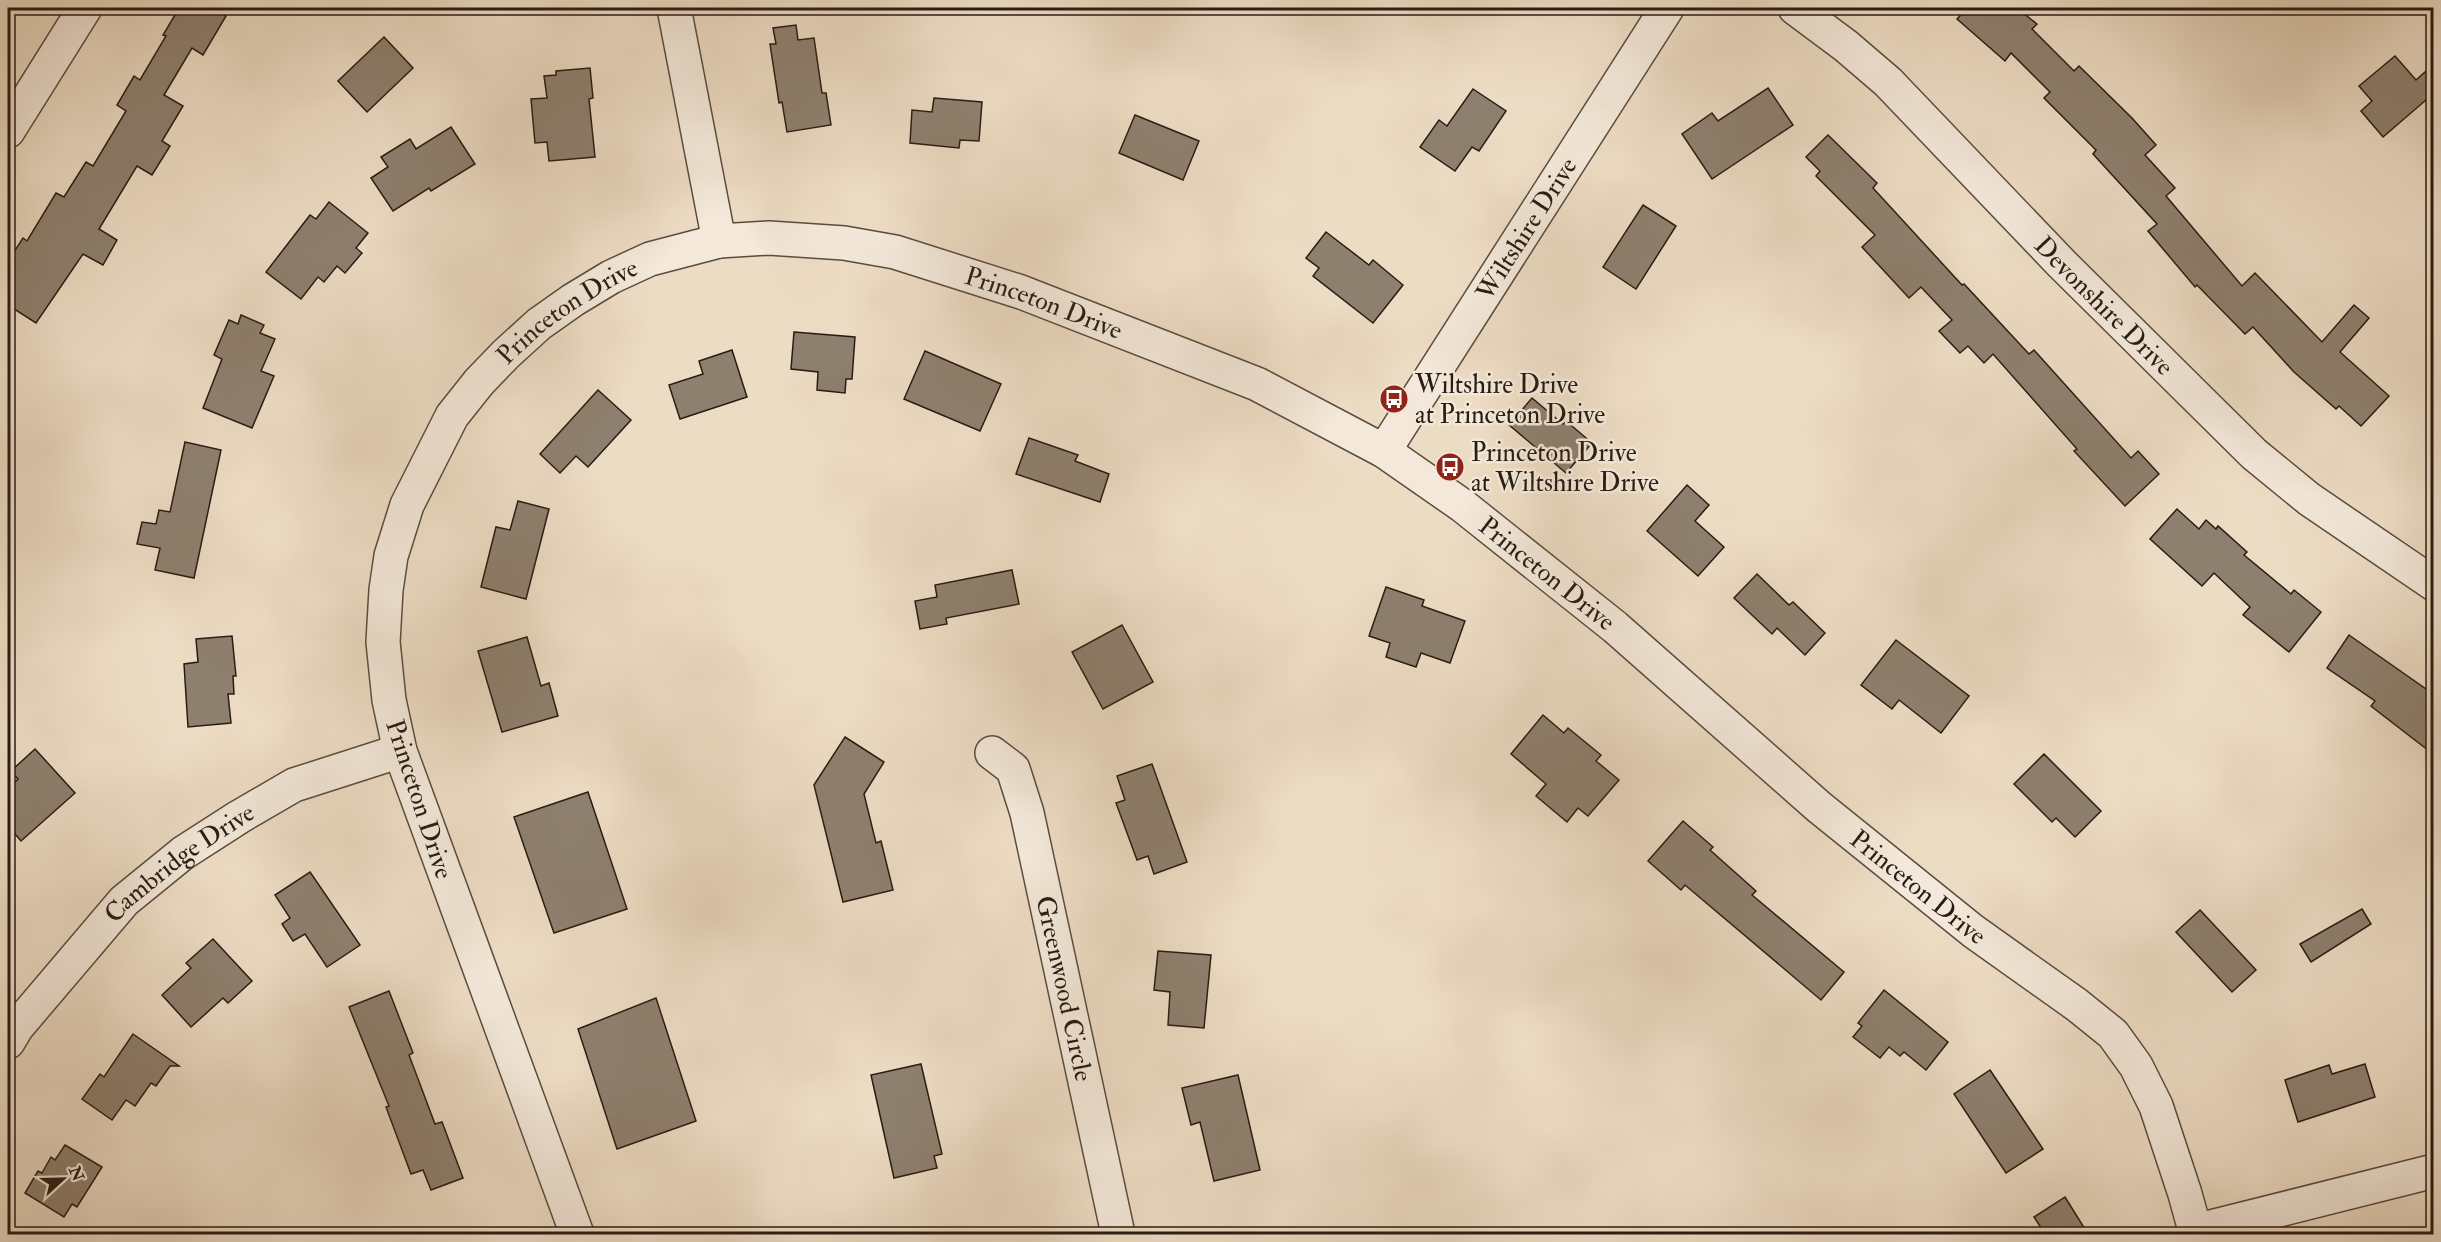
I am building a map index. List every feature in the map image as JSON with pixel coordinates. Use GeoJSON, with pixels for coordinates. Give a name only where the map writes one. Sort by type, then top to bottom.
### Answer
{"type":"FeatureCollection","features":[{"type":"Feature","properties":{"kind":"street"},"geometry":{"type":"LineString","coordinates":[[8,131],[85,8]]}},
{"type":"Feature","properties":{"kind":"street"},"geometry":{"type":"LineString","coordinates":[[674,8],[719,241]]}},
{"type":"Feature","properties":{"kind":"street","name":"Wiltshire Drive"},"geometry":{"type":"LineString","coordinates":[[1384,451],[1667,8]]}},
{"type":"Feature","properties":{"kind":"street","name":"Devonshire Drive"},"geometry":{"type":"LineString","coordinates":[[1795,8],[1846,46],[1887,82],[2062,264],[2254,454],[2309,499],[2433,585]]}},
{"type":"Feature","properties":{"kind":"street","name":"Princeton Drive"},"geometry":{"type":"LineString","coordinates":[[577,1234],[400,751],[389,700],[383,642],[386,590],[391,556],[407,505],[452,416],[479,382],[539,324],[611,277],[650,260],[719,241],[769,238],[844,243],[895,252],[1021,292],[1257,384],[1384,451],[1463,506],[1615,627],[1819,807],[1973,932],[2077,1005],[2113,1034],[2136,1066],[2156,1106],[2185,1194],[2195,1233]]}},
{"type":"Feature","properties":{"kind":"street","name":"Cambridge Drive"},"geometry":{"type":"LineString","coordinates":[[8,1042],[16,1027],[124,901],[183,853],[294,785],[400,751]]}},
{"type":"Feature","properties":{"kind":"street","name":"Greenwood Circle"},"geometry":{"type":"LineString","coordinates":[[992,753],[1012,769],[1027,813],[1118,1234]]}},
{"type":"Feature","properties":{"kind":"street"},"geometry":{"type":"LineString","coordinates":[[2195,1233],[2433,1171]]}},
{"type":"Feature","properties":{"kind":"building"},"geometry":{"type":"Polygon","coordinates":[[[179,8],[212,8],[226,16],[203,55],[192,48],[164,95],[183,106],[162,141],[170,146],[152,175],[137,166],[99,229],[117,240],[103,265],[83,254],[36,323],[8,305],[8,261],[23,238],[27,241],[56,193],[64,197],[86,162],[93,166],[126,111],[117,105],[134,76],[140,80],[166,36],[163,35],[179,8]]]}},
{"type":"Feature","properties":{"kind":"building"},"geometry":{"type":"Polygon","coordinates":[[[1967,8],[2017,8],[2037,24],[2032,29],[2074,71],[2079,66],[2132,118],[2156,145],[2145,155],[2175,188],[2166,196],[2242,286],[2255,273],[2322,342],[2354,305],[2369,318],[2340,352],[2389,396],[2361,426],[2339,406],[2336,409],[2294,372],[2253,327],[2245,334],[2197,285],[2195,287],[2148,231],[2157,224],[2093,154],[2096,150],[2044,98],[2050,92],[2011,53],[2005,61],[1957,19],[1967,8]]]}},
{"type":"Feature","properties":{"kind":"building"},"geometry":{"type":"Polygon","coordinates":[[[796,25],[798,40],[814,38],[822,93],[826,93],[831,125],[787,132],[782,102],[779,103],[770,44],[776,44],[773,28],[796,25]]]}},
{"type":"Feature","properties":{"kind":"building"},"geometry":{"type":"Polygon","coordinates":[[[384,37],[413,68],[367,112],[338,81],[384,37]]]}},
{"type":"Feature","properties":{"kind":"building"},"geometry":{"type":"Polygon","coordinates":[[[2395,56],[2416,80],[2433,65],[2433,94],[2383,137],[2361,111],[2372,101],[2359,86],[2395,56]]]}},
{"type":"Feature","properties":{"kind":"building"},"geometry":{"type":"Polygon","coordinates":[[[590,68],[593,98],[589,99],[595,157],[549,161],[547,142],[535,143],[531,99],[547,98],[544,76],[556,75],[556,71],[590,68]]]}},
{"type":"Feature","properties":{"kind":"building"},"geometry":{"type":"Polygon","coordinates":[[[1768,88],[1793,125],[1712,179],[1682,134],[1712,113],[1718,121],[1768,88]]]}},
{"type":"Feature","properties":{"kind":"building"},"geometry":{"type":"Polygon","coordinates":[[[1473,89],[1506,111],[1479,151],[1472,147],[1455,171],[1420,147],[1439,120],[1447,126],[1473,89]]]}},
{"type":"Feature","properties":{"kind":"building"},"geometry":{"type":"Polygon","coordinates":[[[934,98],[982,102],[979,141],[960,140],[959,148],[910,143],[912,110],[932,112],[934,98]]]}},
{"type":"Feature","properties":{"kind":"building"},"geometry":{"type":"Polygon","coordinates":[[[1135,115],[1199,141],[1183,180],[1119,153],[1135,115]]]}},
{"type":"Feature","properties":{"kind":"building"},"geometry":{"type":"Polygon","coordinates":[[[451,127],[475,164],[431,191],[429,188],[393,211],[371,178],[388,167],[381,157],[410,139],[416,149],[451,127]]]}},
{"type":"Feature","properties":{"kind":"building"},"geometry":{"type":"Polygon","coordinates":[[[1828,135],[1877,183],[1873,188],[2029,354],[2034,350],[2131,458],[2138,451],[2159,474],[2125,506],[2074,451],[2077,449],[1993,354],[1984,363],[1968,346],[1960,353],[1939,331],[1952,320],[1921,287],[1909,298],[1862,247],[1875,235],[1816,176],[1820,171],[1806,157],[1828,135]]]}},
{"type":"Feature","properties":{"kind":"building"},"geometry":{"type":"Polygon","coordinates":[[[329,202],[368,233],[356,248],[362,253],[345,273],[337,266],[324,282],[318,277],[301,299],[266,272],[310,215],[316,219],[329,202]]]}},
{"type":"Feature","properties":{"kind":"building"},"geometry":{"type":"Polygon","coordinates":[[[1643,205],[1676,226],[1636,289],[1603,267],[1643,205]]]}},
{"type":"Feature","properties":{"kind":"building"},"geometry":{"type":"Polygon","coordinates":[[[1326,232],[1369,265],[1373,260],[1403,285],[1373,323],[1313,276],[1319,268],[1306,258],[1326,232]]]}},
{"type":"Feature","properties":{"kind":"building"},"geometry":{"type":"Polygon","coordinates":[[[241,315],[264,325],[260,333],[275,339],[261,371],[274,376],[252,428],[203,408],[222,359],[214,355],[229,320],[238,324],[241,315]]]}},
{"type":"Feature","properties":{"kind":"building"},"geometry":{"type":"Polygon","coordinates":[[[794,332],[855,337],[852,379],[846,379],[845,393],[817,390],[818,372],[791,369],[794,332]]]}},
{"type":"Feature","properties":{"kind":"building"},"geometry":{"type":"Polygon","coordinates":[[[732,350],[747,397],[680,419],[669,385],[703,374],[699,361],[732,350]]]}},
{"type":"Feature","properties":{"kind":"building"},"geometry":{"type":"Polygon","coordinates":[[[925,351],[1001,384],[980,431],[904,399],[925,351]]]}},
{"type":"Feature","properties":{"kind":"building"},"geometry":{"type":"Polygon","coordinates":[[[598,390],[631,420],[588,467],[576,456],[560,473],[540,454],[598,390]]]}},
{"type":"Feature","properties":{"kind":"building"},"geometry":{"type":"Polygon","coordinates":[[[1532,398],[1563,424],[1566,421],[1592,443],[1566,473],[1509,425],[1532,398]]]}},
{"type":"Feature","properties":{"kind":"building"},"geometry":{"type":"Polygon","coordinates":[[[1029,438],[1078,455],[1075,461],[1109,474],[1100,502],[1016,474],[1029,438]]]}},
{"type":"Feature","properties":{"kind":"building"},"geometry":{"type":"Polygon","coordinates":[[[185,442],[221,450],[194,578],[155,570],[160,548],[137,544],[142,522],[156,524],[159,510],[170,512],[185,442]]]}},
{"type":"Feature","properties":{"kind":"building"},"geometry":{"type":"Polygon","coordinates":[[[1687,485],[1709,505],[1695,521],[1724,547],[1698,576],[1647,531],[1687,485]]]}},
{"type":"Feature","properties":{"kind":"building"},"geometry":{"type":"Polygon","coordinates":[[[518,501],[549,509],[526,599],[481,587],[496,527],[510,530],[518,501]]]}},
{"type":"Feature","properties":{"kind":"building"},"geometry":{"type":"Polygon","coordinates":[[[2177,509],[2199,529],[2206,520],[2216,529],[2218,526],[2247,552],[2244,555],[2291,594],[2294,590],[2321,612],[2289,652],[2243,615],[2250,607],[2214,573],[2202,586],[2150,539],[2177,509]]]}},
{"type":"Feature","properties":{"kind":"building"},"geometry":{"type":"Polygon","coordinates":[[[1012,570],[1019,604],[946,618],[947,624],[920,629],[915,601],[937,597],[935,585],[1012,570]]]}},
{"type":"Feature","properties":{"kind":"building"},"geometry":{"type":"Polygon","coordinates":[[[1757,574],[1789,605],[1793,602],[1825,633],[1805,655],[1777,628],[1772,634],[1734,598],[1757,574]]]}},
{"type":"Feature","properties":{"kind":"building"},"geometry":{"type":"Polygon","coordinates":[[[1386,587],[1424,600],[1422,606],[1465,621],[1450,663],[1421,653],[1416,667],[1386,657],[1390,643],[1369,636],[1386,587]]]}},
{"type":"Feature","properties":{"kind":"building"},"geometry":{"type":"Polygon","coordinates":[[[1122,625],[1153,682],[1103,709],[1072,652],[1122,625]]]}},
{"type":"Feature","properties":{"kind":"building"},"geometry":{"type":"Polygon","coordinates":[[[2349,635],[2433,694],[2433,754],[2371,706],[2375,701],[2327,668],[2349,635]]]}},
{"type":"Feature","properties":{"kind":"building"},"geometry":{"type":"Polygon","coordinates":[[[232,636],[236,676],[233,676],[234,694],[228,694],[231,723],[188,727],[184,664],[198,662],[196,639],[232,636]]]}},
{"type":"Feature","properties":{"kind":"building"},"geometry":{"type":"Polygon","coordinates":[[[527,637],[541,686],[549,683],[558,716],[502,732],[478,651],[527,637]]]}},
{"type":"Feature","properties":{"kind":"building"},"geometry":{"type":"Polygon","coordinates":[[[1896,640],[1969,696],[1941,733],[1899,700],[1892,709],[1861,685],[1896,640]]]}},
{"type":"Feature","properties":{"kind":"building"},"geometry":{"type":"Polygon","coordinates":[[[1543,715],[1564,733],[1568,728],[1601,755],[1596,761],[1619,780],[1588,816],[1578,808],[1567,822],[1536,796],[1546,784],[1511,754],[1543,715]]]}},
{"type":"Feature","properties":{"kind":"building"},"geometry":{"type":"Polygon","coordinates":[[[845,737],[884,762],[864,794],[876,843],[881,841],[893,890],[843,902],[814,785],[845,737]]]}},
{"type":"Feature","properties":{"kind":"building"},"geometry":{"type":"Polygon","coordinates":[[[35,749],[75,793],[21,841],[8,826],[8,789],[18,779],[11,771],[35,749]]]}},
{"type":"Feature","properties":{"kind":"building"},"geometry":{"type":"Polygon","coordinates":[[[2044,754],[2101,811],[2075,837],[2056,818],[2052,822],[2014,784],[2044,754]]]}},
{"type":"Feature","properties":{"kind":"building"},"geometry":{"type":"Polygon","coordinates":[[[1152,764],[1187,862],[1154,874],[1148,856],[1137,860],[1116,803],[1125,800],[1117,776],[1152,764]]]}},
{"type":"Feature","properties":{"kind":"building"},"geometry":{"type":"Polygon","coordinates":[[[588,792],[627,909],[554,933],[514,817],[588,792]]]}},
{"type":"Feature","properties":{"kind":"building"},"geometry":{"type":"Polygon","coordinates":[[[1683,821],[1713,847],[1710,850],[1756,891],[1752,895],[1844,972],[1821,1000],[1685,885],[1681,890],[1648,861],[1683,821]]]}},
{"type":"Feature","properties":{"kind":"building"},"geometry":{"type":"Polygon","coordinates":[[[310,872],[360,945],[327,967],[305,934],[293,941],[282,924],[290,918],[275,895],[310,872]]]}},
{"type":"Feature","properties":{"kind":"building"},"geometry":{"type":"Polygon","coordinates":[[[2362,909],[2371,924],[2311,962],[2300,944],[2362,909]]]}},
{"type":"Feature","properties":{"kind":"building"},"geometry":{"type":"Polygon","coordinates":[[[2200,910],[2256,970],[2232,992],[2176,932],[2200,910]]]}},
{"type":"Feature","properties":{"kind":"building"},"geometry":{"type":"Polygon","coordinates":[[[213,939],[252,981],[228,1003],[223,998],[191,1027],[162,995],[191,968],[186,963],[213,939]]]}},
{"type":"Feature","properties":{"kind":"building"},"geometry":{"type":"Polygon","coordinates":[[[1158,951],[1211,955],[1204,1028],[1168,1025],[1170,992],[1154,990],[1158,951]]]}},
{"type":"Feature","properties":{"kind":"building"},"geometry":{"type":"Polygon","coordinates":[[[1884,990],[1948,1042],[1926,1070],[1904,1052],[1900,1056],[1889,1047],[1880,1058],[1853,1037],[1862,1026],[1858,1023],[1884,990]]]}},
{"type":"Feature","properties":{"kind":"building"},"geometry":{"type":"Polygon","coordinates":[[[389,991],[413,1053],[409,1055],[435,1124],[442,1122],[463,1178],[431,1190],[423,1170],[411,1174],[386,1107],[389,1106],[349,1007],[389,991]]]}},
{"type":"Feature","properties":{"kind":"building"},"geometry":{"type":"Polygon","coordinates":[[[656,998],[696,1121],[617,1149],[578,1029],[656,998]]]}},
{"type":"Feature","properties":{"kind":"building"},"geometry":{"type":"Polygon","coordinates":[[[133,1034],[179,1066],[170,1066],[156,1086],[151,1083],[135,1106],[126,1100],[112,1120],[82,1099],[100,1074],[104,1077],[133,1034]]]}},
{"type":"Feature","properties":{"kind":"building"},"geometry":{"type":"Polygon","coordinates":[[[921,1064],[942,1154],[934,1156],[937,1168],[894,1178],[871,1075],[921,1064]]]}},
{"type":"Feature","properties":{"kind":"building"},"geometry":{"type":"Polygon","coordinates":[[[2365,1064],[2375,1097],[2298,1122],[2285,1080],[2329,1065],[2332,1074],[2365,1064]]]}},
{"type":"Feature","properties":{"kind":"building"},"geometry":{"type":"Polygon","coordinates":[[[1990,1070],[2043,1149],[2006,1173],[1954,1094],[1990,1070]]]}},
{"type":"Feature","properties":{"kind":"building"},"geometry":{"type":"Polygon","coordinates":[[[1238,1075],[1260,1170],[1214,1181],[1200,1122],[1191,1125],[1182,1088],[1238,1075]]]}},
{"type":"Feature","properties":{"kind":"building"},"geometry":{"type":"Polygon","coordinates":[[[65,1145],[102,1167],[77,1207],[72,1204],[64,1217],[25,1193],[38,1171],[42,1173],[51,1157],[55,1160],[65,1145]]]}},
{"type":"Feature","properties":{"kind":"building"},"geometry":{"type":"Polygon","coordinates":[[[2065,1197],[2088,1234],[2045,1234],[2034,1217],[2065,1197]]]}},
{"type":"Feature","properties":{"kind":"place","name":"Wiltshire Drive at Princeton Drive"},"geometry":{"type":"Point","coordinates":[1394,399]}},
{"type":"Feature","properties":{"kind":"place","name":"Princeton Drive at Wiltshire Drive"},"geometry":{"type":"Point","coordinates":[1450,467]}}]}
